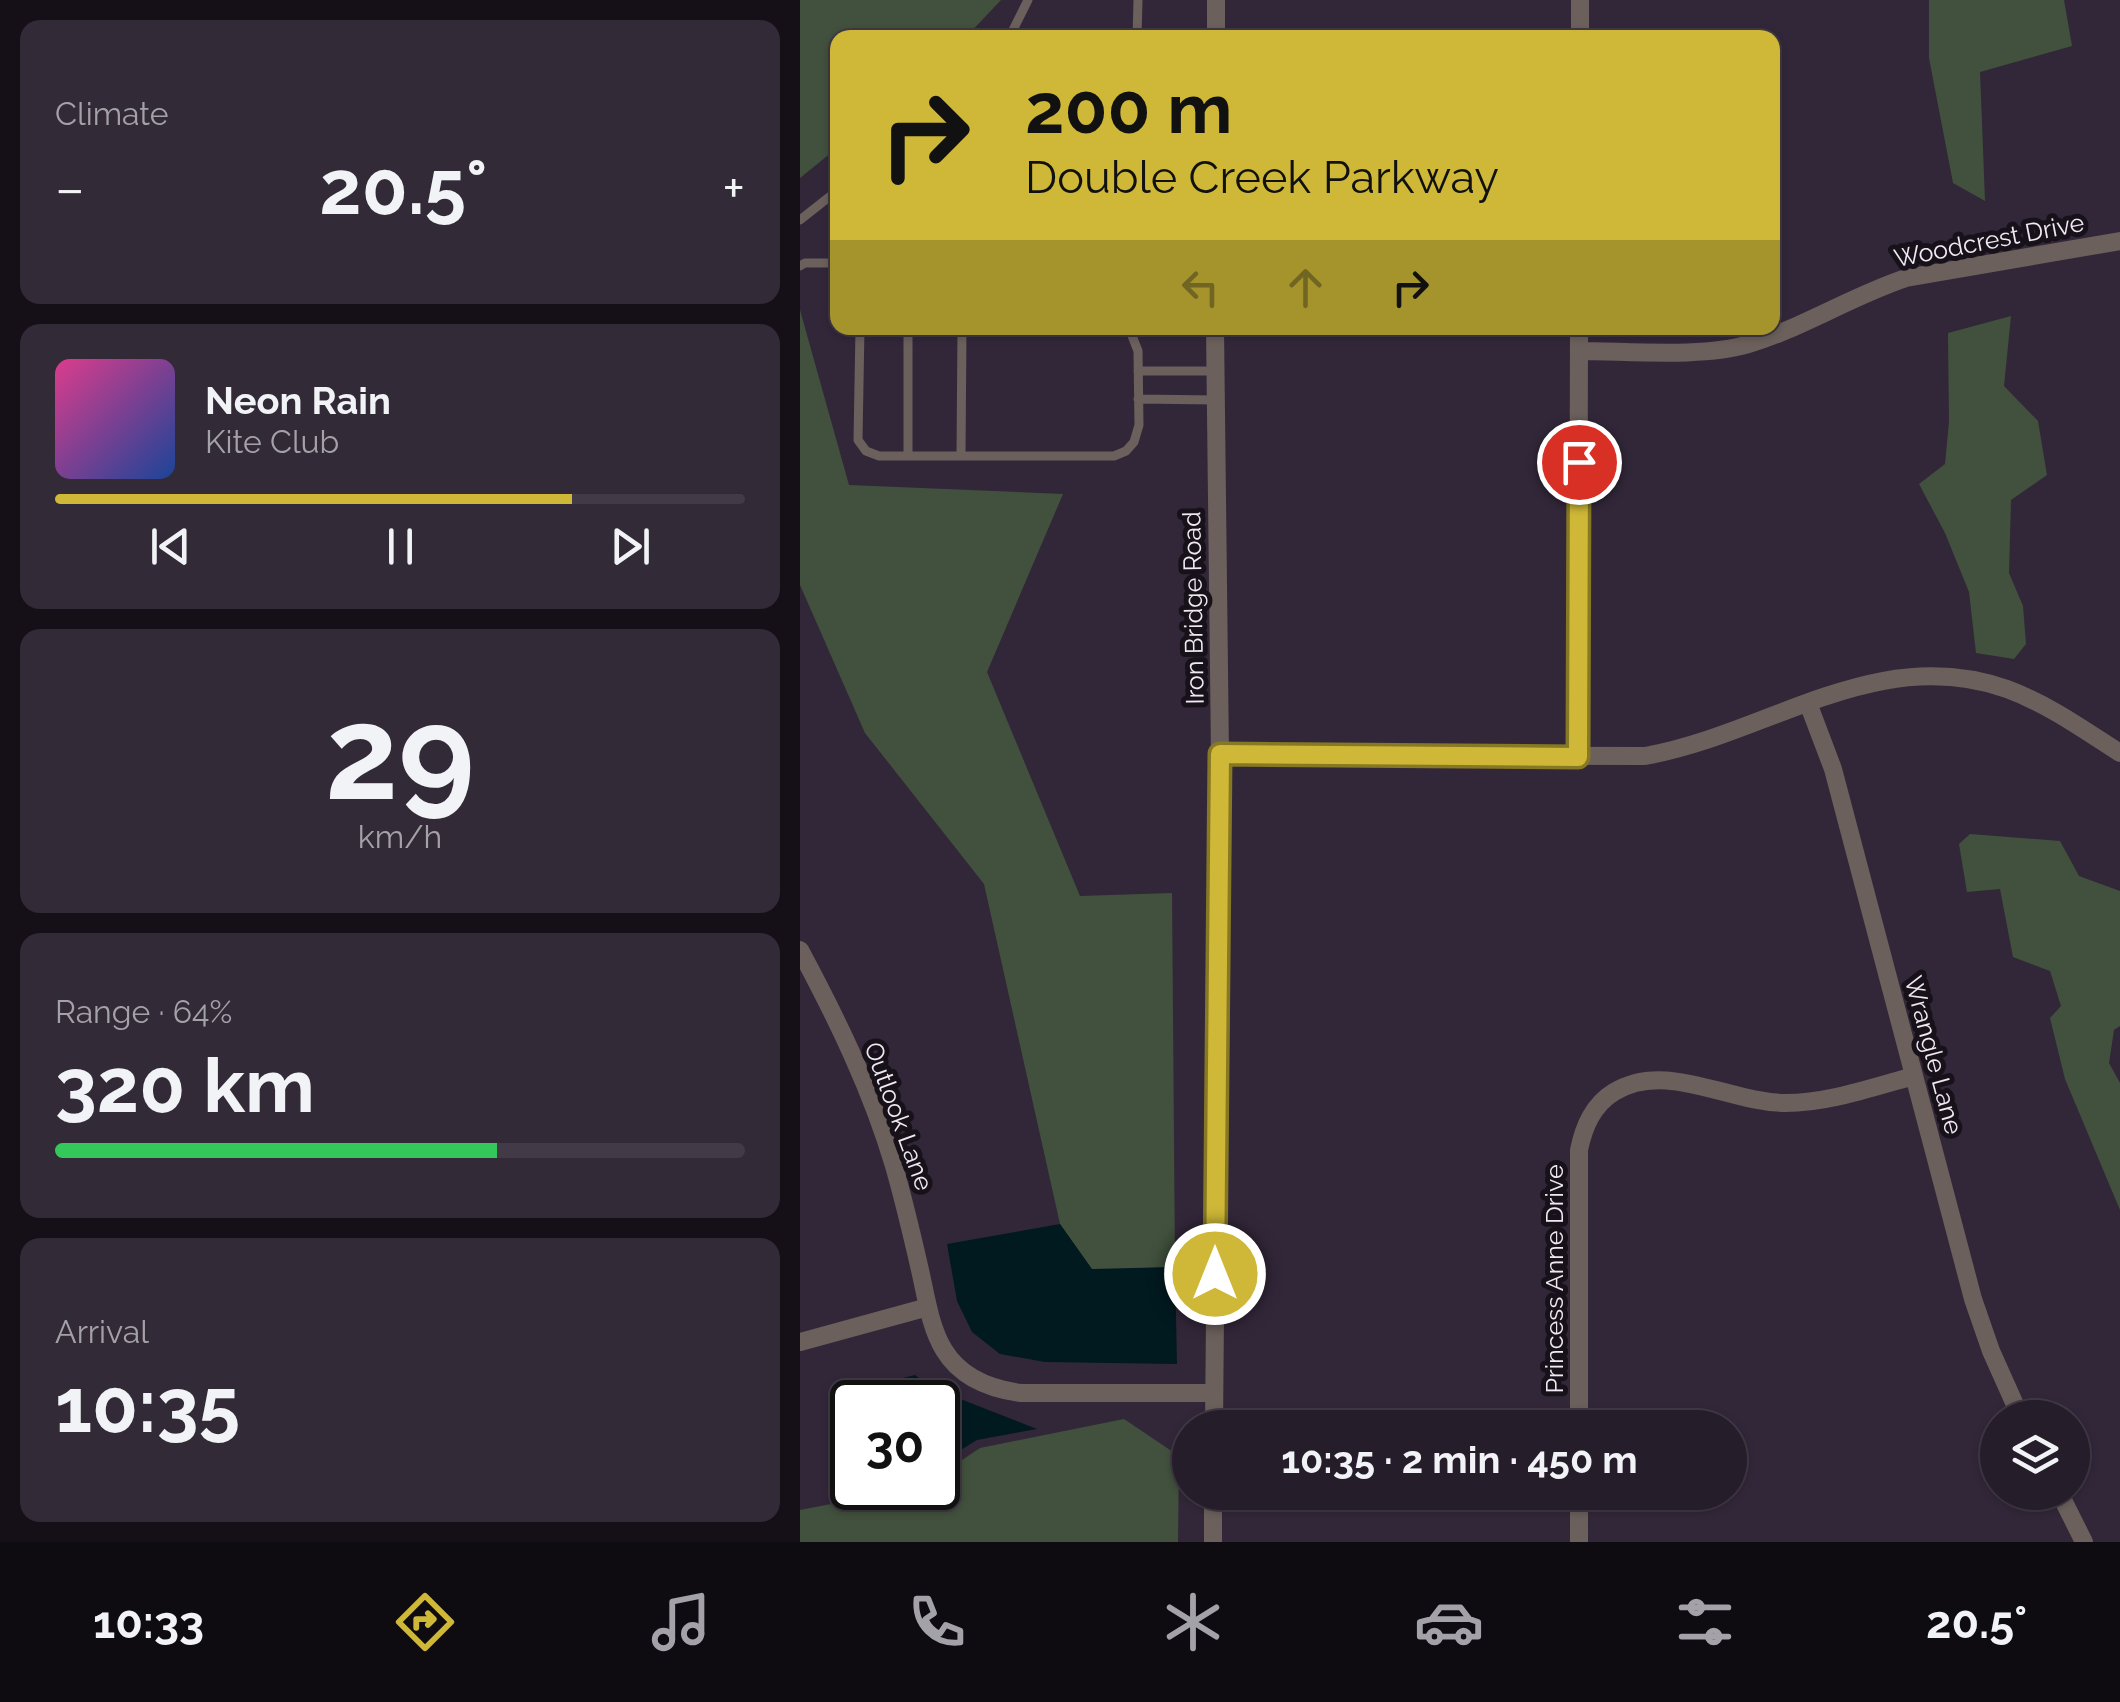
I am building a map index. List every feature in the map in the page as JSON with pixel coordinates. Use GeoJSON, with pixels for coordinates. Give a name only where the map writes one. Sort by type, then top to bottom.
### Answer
{"type":"FeatureCollection","features":[{"type":"Feature","properties":{"kind":"street"},"geometry":{"type":"LineString","coordinates":[[1216,0],[1216,30]]}},
{"type":"Feature","properties":{"kind":"street"},"geometry":{"type":"LineString","coordinates":[[1580,0],[1580,30]]}},
{"type":"Feature","properties":{"kind":"street","name":"Woodcrest Drive"},"geometry":{"type":"LineString","coordinates":[[1780,331],[1906,278],[2120,241]]}},
{"type":"Feature","properties":{"kind":"street","name":"Iron Bridge Road"},"geometry":{"type":"LineString","coordinates":[[1214,1410],[1220,754],[1215,335]]}},
{"type":"Feature","properties":{"kind":"street"},"geometry":{"type":"LineString","coordinates":[[1578,757],[1580,335]]}},
{"type":"Feature","properties":{"kind":"street","name":"Woodcrest Drive"},"geometry":{"type":"LineString","coordinates":[[1580,352],[1702,351],[1731,348],[1771,335]]}},
{"type":"Feature","properties":{"kind":"street"},"geometry":{"type":"LineString","coordinates":[[1220,754],[1645,756],[1698,744],[1868,682],[1940,676],[2011,691],[2039,703],[2120,753]]}},
{"type":"Feature","properties":{"kind":"street","name":"Wrangle Lane"},"geometry":{"type":"LineString","coordinates":[[1808,702],[1838,788],[1973,1299],[2013,1400]]}},
{"type":"Feature","properties":{"kind":"street","name":"Outlook Lane"},"geometry":{"type":"LineString","coordinates":[[800,950],[840,1029],[878,1120],[908,1217],[928,1307],[942,1346],[952,1361],[981,1383],[1000,1390],[1047,1394],[1214,1393]]}},
{"type":"Feature","properties":{"kind":"street","name":"Princess Anne Drive"},"geometry":{"type":"LineString","coordinates":[[1579,1410],[1578,1150],[1586,1124],[1600,1103],[1626,1085],[1657,1079],[1746,1100],[1788,1104],[1820,1100],[1914,1076]]}},
{"type":"Feature","properties":{"kind":"street"},"geometry":{"type":"LineString","coordinates":[[800,1342],[928,1307]]}},
{"type":"Feature","properties":{"kind":"street"},"geometry":{"type":"LineString","coordinates":[[1213,1510],[1213,1542]]}},
{"type":"Feature","properties":{"kind":"street"},"geometry":{"type":"LineString","coordinates":[[1579,1510],[1579,1542]]}},
{"type":"Feature","properties":{"kind":"street"},"geometry":{"type":"LineString","coordinates":[[2068,1510],[2084,1542]]}},
{"type":"Feature","properties":{"kind":"lane"},"geometry":{"type":"LineString","coordinates":[[1013,30],[1028,0]]}},
{"type":"Feature","properties":{"kind":"lane"},"geometry":{"type":"LineString","coordinates":[[1138,0],[1138,30]]}},
{"type":"Feature","properties":{"kind":"lane"},"geometry":{"type":"LineString","coordinates":[[800,220],[830,196]]}},
{"type":"Feature","properties":{"kind":"lane"},"geometry":{"type":"LineString","coordinates":[[802,261],[830,263]]}},
{"type":"Feature","properties":{"kind":"lane"},"geometry":{"type":"LineString","coordinates":[[860,335],[858,440],[866,451],[879,456],[1114,456],[1126,452],[1139,426],[1138,351],[1132,335]]}},
{"type":"Feature","properties":{"kind":"lane"},"geometry":{"type":"LineString","coordinates":[[908,335],[908,456]]}},
{"type":"Feature","properties":{"kind":"lane"},"geometry":{"type":"LineString","coordinates":[[961,456],[962,335]]}},
{"type":"Feature","properties":{"kind":"lane"},"geometry":{"type":"LineString","coordinates":[[1138,370],[1215,371]]}},
{"type":"Feature","properties":{"kind":"lane"},"geometry":{"type":"LineString","coordinates":[[1138,399],[1216,400]]}},
{"type":"Feature","properties":{"kind":"green space"},"geometry":{"type":"Polygon","coordinates":[[[800,0],[1001,0],[973,30],[830,30],[830,154],[800,178],[800,0]]]}},
{"type":"Feature","properties":{"kind":"green space"},"geometry":{"type":"Polygon","coordinates":[[[1929,0],[2064,0],[2072,46],[1980,72],[1985,201],[1953,183],[1929,58],[1929,0]]]}},
{"type":"Feature","properties":{"kind":"green space"},"geometry":{"type":"Polygon","coordinates":[[[800,310],[849,485],[1063,494],[987,672],[1080,896],[1172,893],[1175,1267],[1092,1270],[1060,1224],[984,884],[865,733],[800,585],[800,310]]]}},
{"type":"Feature","properties":{"kind":"green space"},"geometry":{"type":"Polygon","coordinates":[[[2011,316],[2004,386],[2038,421],[2047,475],[2011,500],[2009,573],[2023,606],[2026,644],[2014,659],[1976,653],[1969,592],[1945,533],[1919,484],[1945,464],[1949,422],[1948,333],[2011,316]]]}},
{"type":"Feature","properties":{"kind":"green space"},"geometry":{"type":"Polygon","coordinates":[[[1970,834],[2060,841],[2079,876],[2120,891],[2120,1026],[2114,1030],[2109,1063],[2120,1083],[2120,1210],[2065,1079],[2050,1018],[2061,1006],[2050,971],[2013,957],[2000,889],[1967,892],[1959,844],[1970,834]]]}},
{"type":"Feature","properties":{"kind":"green space"},"geometry":{"type":"Polygon","coordinates":[[[1124,1419],[1172,1451],[1172,1510],[1178,1510],[1178,1542],[800,1542],[800,1510],[830,1504],[830,1510],[960,1510],[960,1461],[980,1448],[1124,1419]]]}},
{"type":"Feature","properties":{"kind":"water"},"geometry":{"type":"Polygon","coordinates":[[[1060,1224],[1092,1269],[1175,1267],[1177,1364],[1045,1362],[1000,1354],[972,1332],[957,1301],[947,1244],[1060,1224]]]}},
{"type":"Feature","properties":{"kind":"water"},"geometry":{"type":"Polygon","coordinates":[[[915,1375],[922,1380],[895,1380],[915,1375]]]}},
{"type":"Feature","properties":{"kind":"water"},"geometry":{"type":"Polygon","coordinates":[[[960,1399],[1037,1429],[977,1440],[960,1450],[960,1399]]]}},
{"type":"Feature","properties":{"kind":"route"},"geometry":{"type":"LineString","coordinates":[[1215,1274],[1220,754],[1578,757],[1579,462]]}}]}
